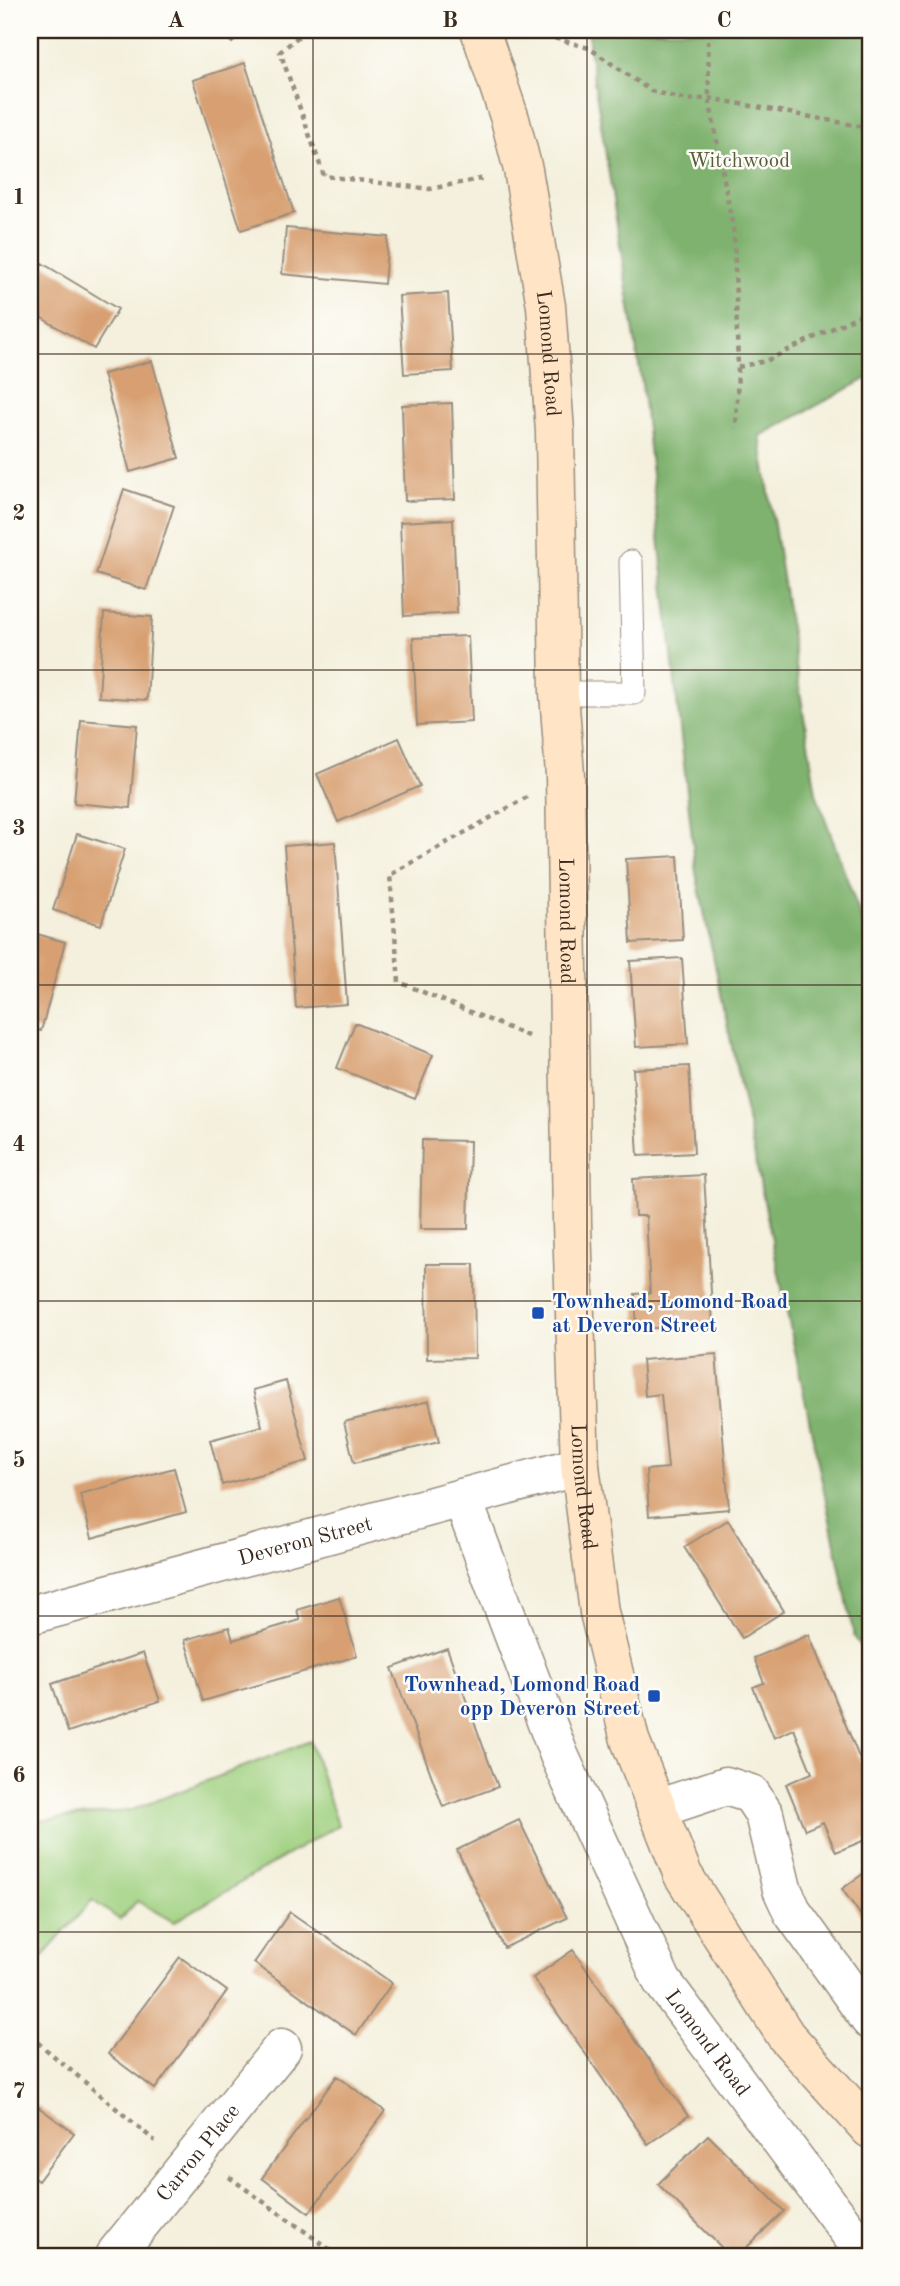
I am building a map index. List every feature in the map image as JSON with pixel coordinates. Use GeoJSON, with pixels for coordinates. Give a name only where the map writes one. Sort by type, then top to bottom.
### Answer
{"type":"FeatureCollection","features":[{"type":"Feature","properties":{"kind":"street","name":"Lomond Road"},"geometry":{"type":"LineString","coordinates":[[480,30],[510,119],[523,170],[546,306],[555,432],[559,693],[565,775],[568,1053],[580,1466],[599,1612],[630,1740],[683,1875],[786,2036],[870,2129]]}},
{"type":"Feature","properties":{"kind":"street","name":"Deveron Street"},"geometry":{"type":"LineString","coordinates":[[30,1615],[580,1466]]}},
{"type":"Feature","properties":{"kind":"street","name":"Lomond Road"},"geometry":{"type":"LineString","coordinates":[[462,1497],[559,1755],[662,1981],[858,2244],[870,2254]]}},
{"type":"Feature","properties":{"kind":"street"},"geometry":{"type":"LineString","coordinates":[[657,1809],[726,1786],[751,1794],[764,1814],[782,1889],[793,1913],[870,2020]]}},
{"type":"Feature","properties":{"kind":"street","name":"Carron Place"},"geometry":{"type":"LineString","coordinates":[[114,2256],[282,2048]]}},
{"type":"Feature","properties":{"kind":"lane"},"geometry":{"type":"LineString","coordinates":[[559,693],[634,693],[631,562]]}},
{"type":"Feature","properties":{"kind":"path"},"geometry":{"type":"LineString","coordinates":[[306,30],[280,52],[324,176],[430,189],[480,179]]}},
{"type":"Feature","properties":{"kind":"path"},"geometry":{"type":"LineString","coordinates":[[526,30],[590,48],[651,91],[687,100],[709,98],[859,126],[870,125]]}},
{"type":"Feature","properties":{"kind":"path"},"geometry":{"type":"LineString","coordinates":[[708,30],[709,98],[734,233],[738,367],[736,428]]}},
{"type":"Feature","properties":{"kind":"path"},"geometry":{"type":"LineString","coordinates":[[738,367],[765,361],[870,310]]}},
{"type":"Feature","properties":{"kind":"path"},"geometry":{"type":"LineString","coordinates":[[565,775],[390,875],[398,982],[568,1053]]}},
{"type":"Feature","properties":{"kind":"path"},"geometry":{"type":"LineString","coordinates":[[30,2036],[101,2098],[339,2256]]}},
{"type":"Feature","properties":{"kind":"green space","name":"Witchwood"},"geometry":{"type":"Polygon","coordinates":[[[589,30],[870,30],[870,377],[760,436],[816,793],[870,943],[870,1660],[854,1636],[696,873],[642,384],[589,48],[589,30]]]}},
{"type":"Feature","properties":{"kind":"green space"},"geometry":{"type":"Polygon","coordinates":[[[310,1741],[338,1825],[174,1922],[137,1901],[120,1920],[92,1900],[30,1971],[30,1822],[132,1810],[310,1741]]]}},
{"type":"Feature","properties":{"kind":"building"},"geometry":{"type":"Polygon","coordinates":[[[221,30],[246,30],[232,43],[221,30]]]}},
{"type":"Feature","properties":{"kind":"building"},"geometry":{"type":"Polygon","coordinates":[[[245,63],[294,213],[241,230],[193,80],[245,63]]]}},
{"type":"Feature","properties":{"kind":"building"},"geometry":{"type":"Polygon","coordinates":[[[286,228],[388,237],[384,284],[282,274],[286,228]]]}},
{"type":"Feature","properties":{"kind":"building"},"geometry":{"type":"Polygon","coordinates":[[[42,263],[118,309],[94,349],[30,311],[30,284],[42,263]]]}},
{"type":"Feature","properties":{"kind":"building"},"geometry":{"type":"Polygon","coordinates":[[[448,293],[453,371],[404,374],[399,296],[448,293]]]}},
{"type":"Feature","properties":{"kind":"building"},"geometry":{"type":"Polygon","coordinates":[[[152,361],[179,458],[130,472],[103,374],[152,361]]]}},
{"type":"Feature","properties":{"kind":"building"},"geometry":{"type":"Polygon","coordinates":[[[452,403],[455,499],[405,501],[402,405],[452,403]]]}},
{"type":"Feature","properties":{"kind":"building"},"geometry":{"type":"Polygon","coordinates":[[[124,489],[174,506],[146,590],[96,574],[124,489]]]}},
{"type":"Feature","properties":{"kind":"building"},"geometry":{"type":"Polygon","coordinates":[[[453,519],[457,613],[404,616],[400,522],[453,519]]]}},
{"type":"Feature","properties":{"kind":"building"},"geometry":{"type":"Polygon","coordinates":[[[104,613],[152,617],[147,700],[99,697],[104,613]]]}},
{"type":"Feature","properties":{"kind":"building"},"geometry":{"type":"Polygon","coordinates":[[[468,636],[472,722],[417,725],[413,638],[468,636]]]}},
{"type":"Feature","properties":{"kind":"building"},"geometry":{"type":"Polygon","coordinates":[[[81,720],[137,725],[130,808],[74,803],[81,720]]]}},
{"type":"Feature","properties":{"kind":"building"},"geometry":{"type":"Polygon","coordinates":[[[399,738],[420,786],[338,822],[317,774],[399,738]]]}},
{"type":"Feature","properties":{"kind":"building"},"geometry":{"type":"Polygon","coordinates":[[[77,834],[125,849],[101,925],[53,910],[77,834]]]}},
{"type":"Feature","properties":{"kind":"building"},"geometry":{"type":"Polygon","coordinates":[[[335,842],[347,1004],[296,1008],[284,846],[335,842]]]}},
{"type":"Feature","properties":{"kind":"building"},"geometry":{"type":"Polygon","coordinates":[[[678,856],[683,940],[631,943],[626,859],[678,856]]]}},
{"type":"Feature","properties":{"kind":"building"},"geometry":{"type":"Polygon","coordinates":[[[30,932],[65,942],[41,1031],[30,1028],[30,932]]]}},
{"type":"Feature","properties":{"kind":"building"},"geometry":{"type":"Polygon","coordinates":[[[682,958],[688,1044],[636,1047],[630,961],[682,958]]]}},
{"type":"Feature","properties":{"kind":"building"},"geometry":{"type":"Polygon","coordinates":[[[355,1023],[433,1055],[415,1099],[337,1068],[355,1023]]]}},
{"type":"Feature","properties":{"kind":"building"},"geometry":{"type":"Polygon","coordinates":[[[689,1066],[694,1153],[638,1156],[633,1069],[689,1066]]]}},
{"type":"Feature","properties":{"kind":"building"},"geometry":{"type":"Polygon","coordinates":[[[422,1140],[470,1141],[468,1229],[420,1229],[422,1140]]]}},
{"type":"Feature","properties":{"kind":"building"},"geometry":{"type":"Polygon","coordinates":[[[30,1166],[39,1168],[31,1198],[30,1198],[30,1166]]]}},
{"type":"Feature","properties":{"kind":"building"},"geometry":{"type":"Polygon","coordinates":[[[704,1175],[713,1325],[637,1329],[635,1294],[650,1293],[646,1216],[635,1216],[633,1179],[704,1175]]]}},
{"type":"Feature","properties":{"kind":"building"},"geometry":{"type":"Polygon","coordinates":[[[426,1264],[474,1264],[475,1358],[427,1359],[426,1264]]]}},
{"type":"Feature","properties":{"kind":"building"},"geometry":{"type":"Polygon","coordinates":[[[716,1354],[729,1509],[649,1516],[646,1470],[668,1468],[661,1394],[645,1396],[642,1360],[716,1354]]]}},
{"type":"Feature","properties":{"kind":"building"},"geometry":{"type":"Polygon","coordinates":[[[286,1381],[308,1461],[222,1485],[210,1440],[262,1426],[253,1390],[286,1381]]]}},
{"type":"Feature","properties":{"kind":"building"},"geometry":{"type":"Polygon","coordinates":[[[429,1401],[439,1442],[354,1463],[344,1422],[429,1401]]]}},
{"type":"Feature","properties":{"kind":"building"},"geometry":{"type":"Polygon","coordinates":[[[174,1468],[186,1512],[92,1538],[80,1494],[174,1468]]]}},
{"type":"Feature","properties":{"kind":"building"},"geometry":{"type":"Polygon","coordinates":[[[728,1520],[784,1611],[742,1638],[684,1547],[728,1520]]]}},
{"type":"Feature","properties":{"kind":"building"},"geometry":{"type":"Polygon","coordinates":[[[339,1597],[357,1656],[203,1701],[185,1640],[229,1627],[233,1640],[300,1620],[297,1610],[339,1597]]]}},
{"type":"Feature","properties":{"kind":"building"},"geometry":{"type":"Polygon","coordinates":[[[809,1635],[870,1784],[870,1838],[836,1852],[823,1822],[805,1830],[786,1784],[812,1773],[794,1729],[774,1738],[753,1687],[764,1683],[754,1658],[809,1635]]]}},
{"type":"Feature","properties":{"kind":"building"},"geometry":{"type":"Polygon","coordinates":[[[447,1648],[498,1787],[443,1807],[392,1668],[447,1648]]]}},
{"type":"Feature","properties":{"kind":"building"},"geometry":{"type":"Polygon","coordinates":[[[143,1653],[160,1701],[68,1732],[52,1684],[143,1653]]]}},
{"type":"Feature","properties":{"kind":"building"},"geometry":{"type":"Polygon","coordinates":[[[519,1820],[567,1918],[504,1948],[457,1850],[519,1820]]]}},
{"type":"Feature","properties":{"kind":"building"},"geometry":{"type":"Polygon","coordinates":[[[870,1869],[870,1928],[842,1889],[870,1869]]]}},
{"type":"Feature","properties":{"kind":"building"},"geometry":{"type":"Polygon","coordinates":[[[290,1912],[392,1983],[356,2035],[254,1963],[290,1912]]]}},
{"type":"Feature","properties":{"kind":"building"},"geometry":{"type":"Polygon","coordinates":[[[573,1950],[688,2116],[648,2144],[533,1978],[573,1950]]]}},
{"type":"Feature","properties":{"kind":"building"},"geometry":{"type":"Polygon","coordinates":[[[180,1957],[227,1991],[155,2089],[108,2054],[180,1957]]]}},
{"type":"Feature","properties":{"kind":"building"},"geometry":{"type":"Polygon","coordinates":[[[337,2076],[385,2111],[309,2213],[262,2178],[337,2076]]]}},
{"type":"Feature","properties":{"kind":"building"},"geometry":{"type":"Polygon","coordinates":[[[30,2101],[74,2133],[38,2181],[30,2175],[30,2101]]]}},
{"type":"Feature","properties":{"kind":"building"},"geometry":{"type":"Polygon","coordinates":[[[708,2135],[784,2211],[738,2256],[730,2256],[658,2184],[708,2135]]]}},
{"type":"Feature","properties":{"kind":"building"},"geometry":{"type":"Polygon","coordinates":[[[771,2249],[809,2255],[809,2256],[770,2256],[771,2249]]]}},
{"type":"Feature","properties":{"kind":"place","name":"Townhead, Lomond Road at Deveron Street"},"geometry":{"type":"Point","coordinates":[538,1313]}},
{"type":"Feature","properties":{"kind":"place","name":"Townhead, Lomond Road opp Deveron Street"},"geometry":{"type":"Point","coordinates":[654,1696]}}]}
